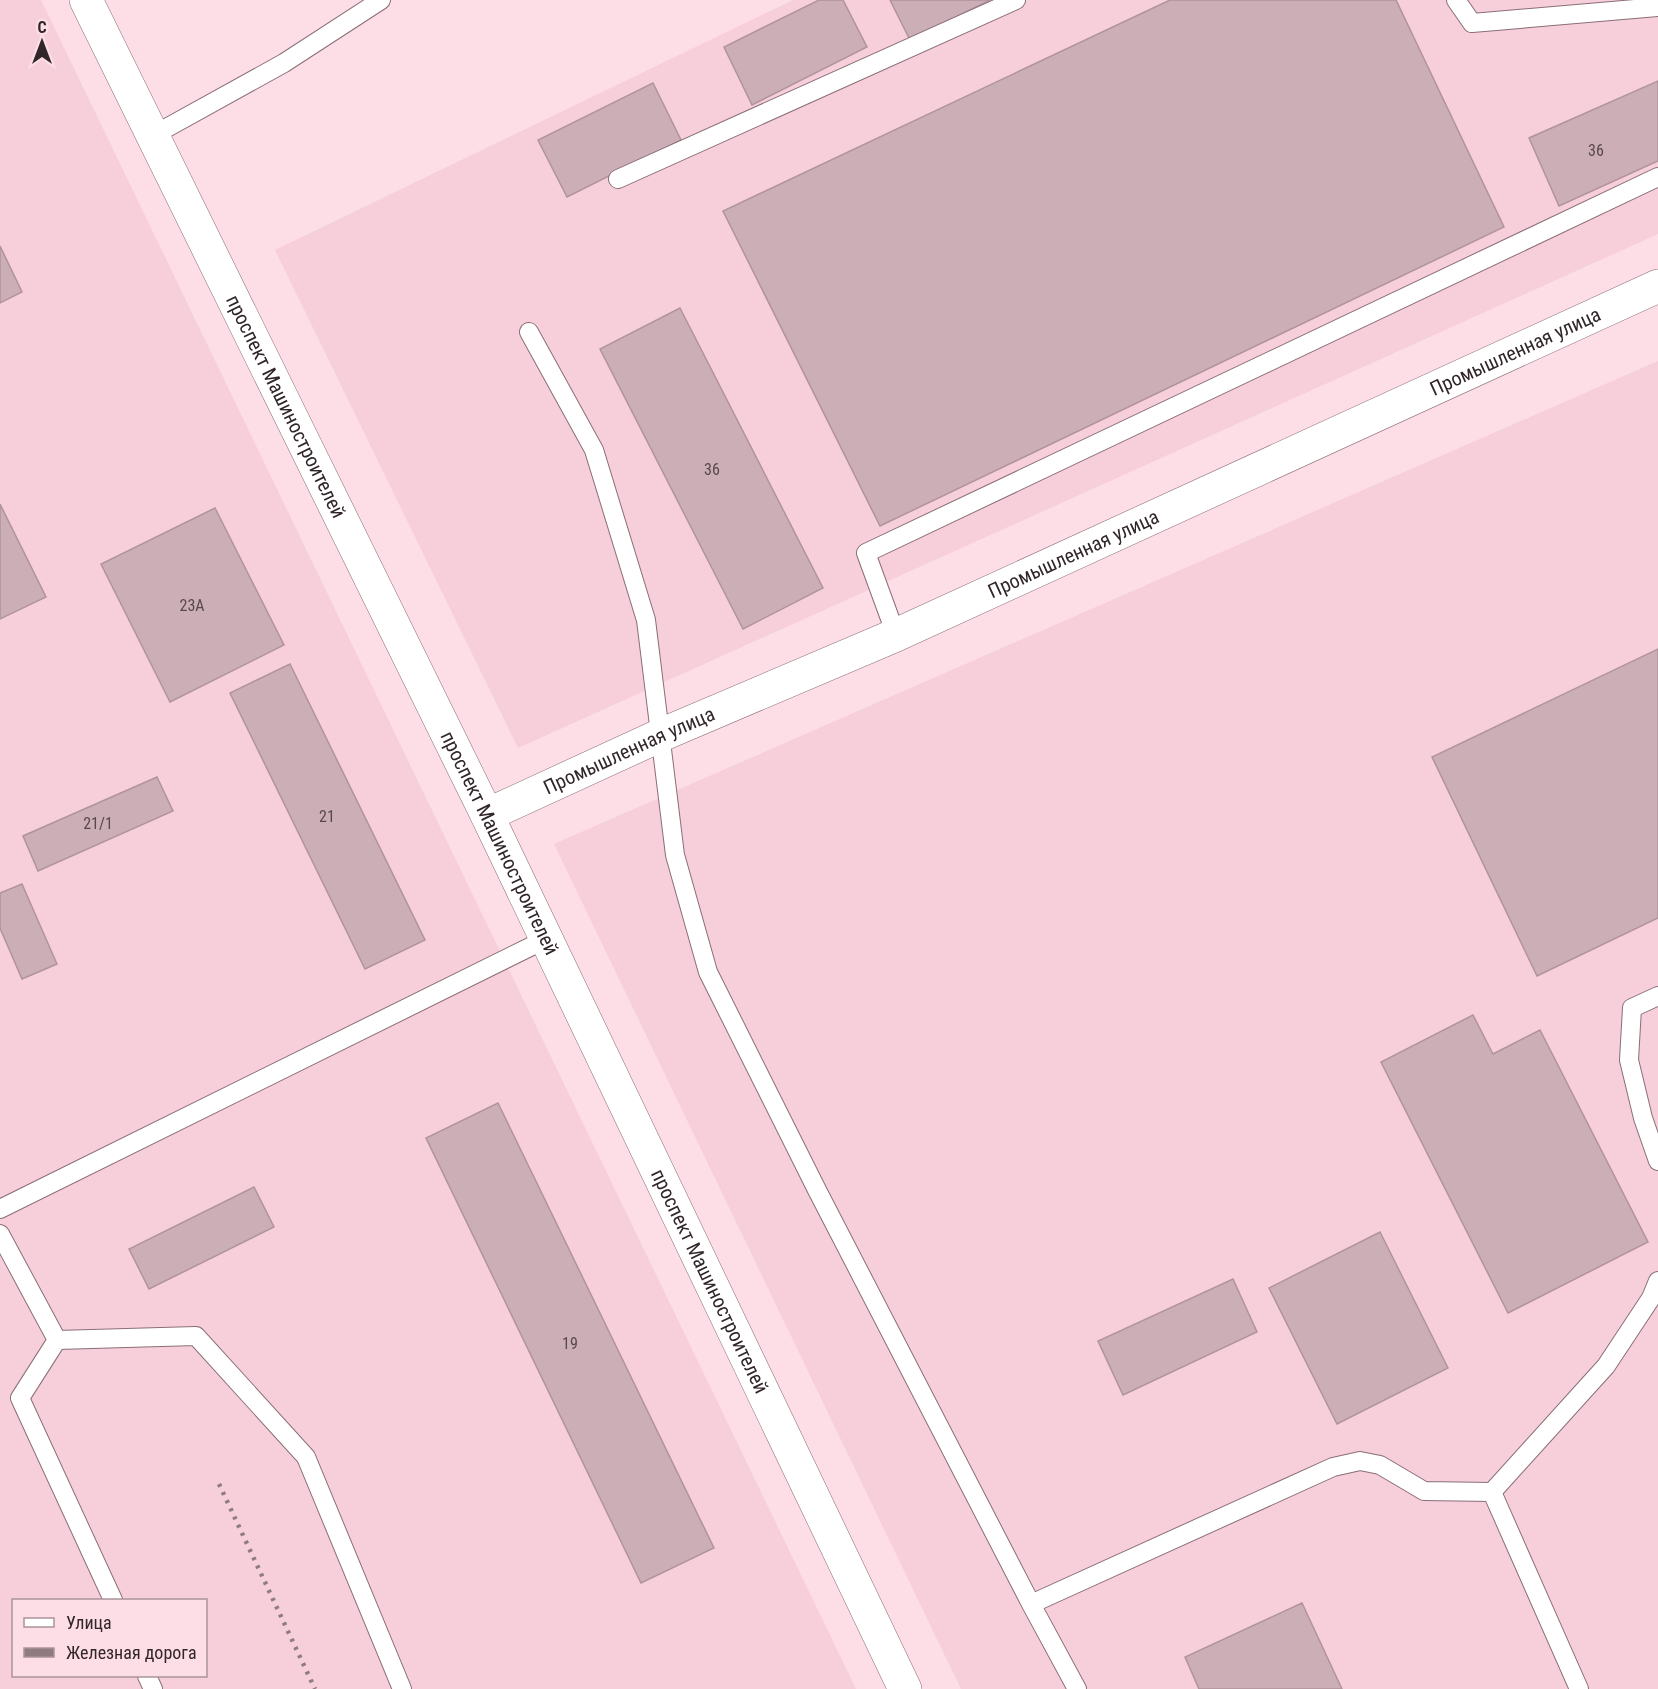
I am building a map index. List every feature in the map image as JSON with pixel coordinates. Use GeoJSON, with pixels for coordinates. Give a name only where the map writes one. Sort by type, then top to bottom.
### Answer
{"type":"FeatureCollection","features":[{"type":"Feature","properties":{"kind":"main road","name":"проспект Машиностроителей"},"geometry":{"type":"LineString","coordinates":[[86,0],[487,815],[905,1689]]}},
{"type":"Feature","properties":{"kind":"main road","name":"Промышленная улица"},"geometry":{"type":"LineString","coordinates":[[487,815],[661,735],[896,635],[1658,286]]}},
{"type":"Feature","properties":{"kind":"lane"},"geometry":{"type":"LineString","coordinates":[[152,136],[285,63],[381,0]]}},
{"type":"Feature","properties":{"kind":"lane"},"geometry":{"type":"LineString","coordinates":[[618,179],[1016,0]]}},
{"type":"Feature","properties":{"kind":"lane"},"geometry":{"type":"LineString","coordinates":[[1456,0],[1472,23],[1658,7]]}},
{"type":"Feature","properties":{"kind":"lane"},"geometry":{"type":"LineString","coordinates":[[896,635],[866,554],[1658,177]]}},
{"type":"Feature","properties":{"kind":"lane"},"geometry":{"type":"LineString","coordinates":[[529,332],[594,450],[646,620],[675,855],[708,972],[817,1190],[1077,1689]]}},
{"type":"Feature","properties":{"kind":"lane"},"geometry":{"type":"LineString","coordinates":[[0,1209],[546,939]]}},
{"type":"Feature","properties":{"kind":"lane"},"geometry":{"type":"LineString","coordinates":[[1658,996],[1632,1008],[1629,1060],[1643,1118],[1658,1161]]}},
{"type":"Feature","properties":{"kind":"lane"},"geometry":{"type":"LineString","coordinates":[[0,1234],[57,1340]]}},
{"type":"Feature","properties":{"kind":"lane"},"geometry":{"type":"LineString","coordinates":[[1031,1604],[1334,1467],[1360,1461],[1380,1465],[1424,1491],[1492,1492],[1606,1366],[1651,1298],[1658,1281]]}},
{"type":"Feature","properties":{"kind":"lane"},"geometry":{"type":"LineString","coordinates":[[57,1340],[196,1336],[306,1457],[402,1689]]}},
{"type":"Feature","properties":{"kind":"lane"},"geometry":{"type":"LineString","coordinates":[[57,1340],[20,1398],[113,1599]]}},
{"type":"Feature","properties":{"kind":"lane"},"geometry":{"type":"LineString","coordinates":[[1492,1492],[1578,1689]]}},
{"type":"Feature","properties":{"kind":"shaded area"},"geometry":{"type":"Polygon","coordinates":[[[0,0],[41,0],[856,1689],[0,1689],[0,0]]]}},
{"type":"Feature","properties":{"kind":"shaded area"},"geometry":{"type":"Polygon","coordinates":[[[793,0],[1658,0],[1658,234],[518,748],[275,250],[793,0]]]}},
{"type":"Feature","properties":{"kind":"shaded area"},"geometry":{"type":"Polygon","coordinates":[[[1658,361],[1658,1689],[961,1689],[554,844],[1658,361]]]}},
{"type":"Feature","properties":{"kind":"building"},"geometry":{"type":"Polygon","coordinates":[[[819,0],[843,0],[867,47],[752,105],[724,47],[819,0]]]}},
{"type":"Feature","properties":{"kind":"building"},"geometry":{"type":"Polygon","coordinates":[[[890,0],[990,0],[910,40],[890,0]]]}},
{"type":"Feature","properties":{"kind":"building"},"geometry":{"type":"Polygon","coordinates":[[[1170,0],[1396,0],[1504,227],[880,526],[723,211],[1170,0]]]}},
{"type":"Feature","properties":{"kind":"building"},"geometry":{"type":"Polygon","coordinates":[[[1658,81],[1658,161],[1559,206],[1529,138],[1658,81]]]}},
{"type":"Feature","properties":{"kind":"building"},"geometry":{"type":"Polygon","coordinates":[[[653,83],[681,140],[567,197],[538,140],[653,83]]]}},
{"type":"Feature","properties":{"kind":"building"},"geometry":{"type":"Polygon","coordinates":[[[0,246],[22,292],[0,303],[0,246]]]}},
{"type":"Feature","properties":{"kind":"building"},"geometry":{"type":"Polygon","coordinates":[[[680,308],[823,588],[743,629],[600,349],[680,308]]]}},
{"type":"Feature","properties":{"kind":"building"},"geometry":{"type":"Polygon","coordinates":[[[0,504],[46,597],[0,619],[0,504]]]}},
{"type":"Feature","properties":{"kind":"building"},"geometry":{"type":"Polygon","coordinates":[[[215,508],[284,645],[170,702],[101,564],[215,508]]]}},
{"type":"Feature","properties":{"kind":"building"},"geometry":{"type":"Polygon","coordinates":[[[1658,649],[1658,918],[1537,976],[1432,757],[1658,649]]]}},
{"type":"Feature","properties":{"kind":"building"},"geometry":{"type":"Polygon","coordinates":[[[290,664],[425,940],[365,969],[230,693],[290,664]]]}},
{"type":"Feature","properties":{"kind":"building"},"geometry":{"type":"Polygon","coordinates":[[[157,777],[173,811],[38,871],[23,836],[157,777]]]}},
{"type":"Feature","properties":{"kind":"building"},"geometry":{"type":"Polygon","coordinates":[[[22,884],[57,964],[22,979],[0,928],[0,893],[22,884]]]}},
{"type":"Feature","properties":{"kind":"building"},"geometry":{"type":"Polygon","coordinates":[[[1473,1015],[1493,1054],[1540,1030],[1648,1242],[1508,1313],[1381,1062],[1473,1015]]]}},
{"type":"Feature","properties":{"kind":"building"},"geometry":{"type":"Polygon","coordinates":[[[498,1103],[714,1548],[641,1583],[426,1138],[498,1103]]]}},
{"type":"Feature","properties":{"kind":"building"},"geometry":{"type":"Polygon","coordinates":[[[254,1187],[274,1227],[149,1289],[129,1249],[254,1187]]]}},
{"type":"Feature","properties":{"kind":"building"},"geometry":{"type":"Polygon","coordinates":[[[1380,1232],[1448,1368],[1337,1424],[1269,1288],[1380,1232]]]}},
{"type":"Feature","properties":{"kind":"building"},"geometry":{"type":"Polygon","coordinates":[[[1233,1279],[1257,1332],[1123,1395],[1098,1341],[1233,1279]]]}},
{"type":"Feature","properties":{"kind":"building"},"geometry":{"type":"Polygon","coordinates":[[[1302,1603],[1342,1689],[1199,1689],[1185,1657],[1302,1603]]]}},
{"type":"Feature","properties":{"kind":"railway"},"geometry":{"type":"LineString","coordinates":[[219,1484],[315,1689]]}}]}
